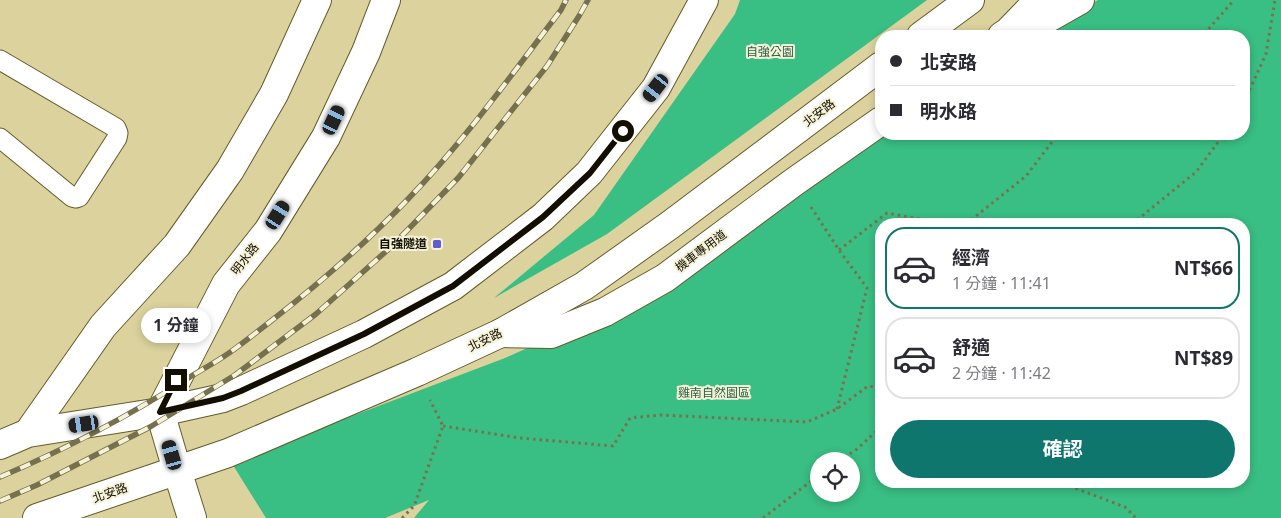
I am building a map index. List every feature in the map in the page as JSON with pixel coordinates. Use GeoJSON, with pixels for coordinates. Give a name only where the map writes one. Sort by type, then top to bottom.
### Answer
{"type":"FeatureCollection","features":[{"type":"Feature","properties":{"kind":"main road"},"geometry":{"type":"LineString","coordinates":[[28,433],[103,326],[176,245],[230,170],[274,94],[317,0]]}},
{"type":"Feature","properties":{"kind":"main road","name":"明水路"},"geometry":{"type":"LineString","coordinates":[[160,412],[226,284],[268,231],[326,137],[366,52],[386,0]]}},
{"type":"Feature","properties":{"kind":"main road"},"geometry":{"type":"LineString","coordinates":[[0,445],[28,433],[160,412],[223,398],[364,334],[453,286],[543,217],[590,173],[656,88],[704,0]]}},
{"type":"Feature","properties":{"kind":"main road"},"geometry":{"type":"LineString","coordinates":[[929,30],[970,0]]}},
{"type":"Feature","properties":{"kind":"main road"},"geometry":{"type":"LineString","coordinates":[[1009,30],[1041,0]]}},
{"type":"Feature","properties":{"kind":"main road"},"geometry":{"type":"LineString","coordinates":[[1018,30],[1044,22],[1080,0]]}},
{"type":"Feature","properties":{"kind":"main road","name":"北安路"},"geometry":{"type":"LineString","coordinates":[[37,518],[228,453],[417,372],[501,332],[584,286],[670,225],[875,71]]}},
{"type":"Feature","properties":{"kind":"main road","name":"機車專用道"},"geometry":{"type":"LineString","coordinates":[[501,332],[551,334],[605,312],[665,278],[794,182],[875,125]]}},
{"type":"Feature","properties":{"kind":"main road"},"geometry":{"type":"LineString","coordinates":[[160,412],[192,518]]}},
{"type":"Feature","properties":{"kind":"lane"},"geometry":{"type":"LineString","coordinates":[[0,60],[116,128],[118,133],[117,138],[79,197],[76,198],[72,197],[0,138]]}},
{"type":"Feature","properties":{"kind":"path"},"geometry":{"type":"LineString","coordinates":[[1208,30],[1234,0]]}},
{"type":"Feature","properties":{"kind":"path"},"geometry":{"type":"LineString","coordinates":[[1250,89],[1266,54],[1275,0]]}},
{"type":"Feature","properties":{"kind":"path"},"geometry":{"type":"LineString","coordinates":[[974,218],[1026,176],[1053,140]]}},
{"type":"Feature","properties":{"kind":"path"},"geometry":{"type":"LineString","coordinates":[[1139,218],[1196,172],[1220,140]]}},
{"type":"Feature","properties":{"kind":"path"},"geometry":{"type":"LineString","coordinates":[[794,182],[839,250],[867,288],[837,409]]}},
{"type":"Feature","properties":{"kind":"path"},"geometry":{"type":"LineString","coordinates":[[881,218],[887,213],[914,218]]}},
{"type":"Feature","properties":{"kind":"path"},"geometry":{"type":"LineString","coordinates":[[839,250],[875,222]]}},
{"type":"Feature","properties":{"kind":"path"},"geometry":{"type":"LineString","coordinates":[[402,518],[414,506],[443,426],[417,372]]}},
{"type":"Feature","properties":{"kind":"path"},"geometry":{"type":"LineString","coordinates":[[443,426],[520,438],[613,446],[630,418],[660,415],[807,422],[837,409],[868,386],[875,387]]}},
{"type":"Feature","properties":{"kind":"path"},"geometry":{"type":"LineString","coordinates":[[852,452],[875,432]]}},
{"type":"Feature","properties":{"kind":"path"},"geometry":{"type":"LineString","coordinates":[[763,518],[810,482]]}},
{"type":"Feature","properties":{"kind":"path"},"geometry":{"type":"LineString","coordinates":[[1075,488],[1125,507],[1136,518]]}},
{"type":"Feature","properties":{"kind":"green space","name":"自強公園"},"geometry":{"type":"Polygon","coordinates":[[[740,0],[927,0],[886,30],[875,30],[875,38],[607,234],[494,298],[594,215],[735,14],[740,0]]]}},
{"type":"Feature","properties":{"kind":"green space","name":"雞南自然園區"},"geometry":{"type":"Polygon","coordinates":[[[1098,0],[1281,0],[1281,518],[414,518],[429,500],[385,518],[266,518],[231,462],[505,358],[567,330],[875,138],[875,140],[1250,140],[1250,30],[1049,30],[1098,0]]]}},
{"type":"Feature","properties":{"kind":"railway"},"geometry":{"type":"LineString","coordinates":[[0,477],[97,431],[144,405],[229,353],[325,277],[393,215],[430,176],[469,130],[561,10],[566,0]]}},
{"type":"Feature","properties":{"kind":"railway"},"geometry":{"type":"LineString","coordinates":[[0,501],[37,485],[150,427],[235,375],[316,314],[392,246],[459,177],[547,66],[588,0]]}},
{"type":"Feature","properties":{"kind":"place","name":"自強隧道"},"geometry":{"type":"Point","coordinates":[437,244]}},
{"type":"Feature","properties":{"kind":"route"},"geometry":{"type":"LineString","coordinates":[[176,380],[160,412],[223,398],[241,391],[364,334],[453,286],[543,217],[590,173],[623,131]]}}]}
